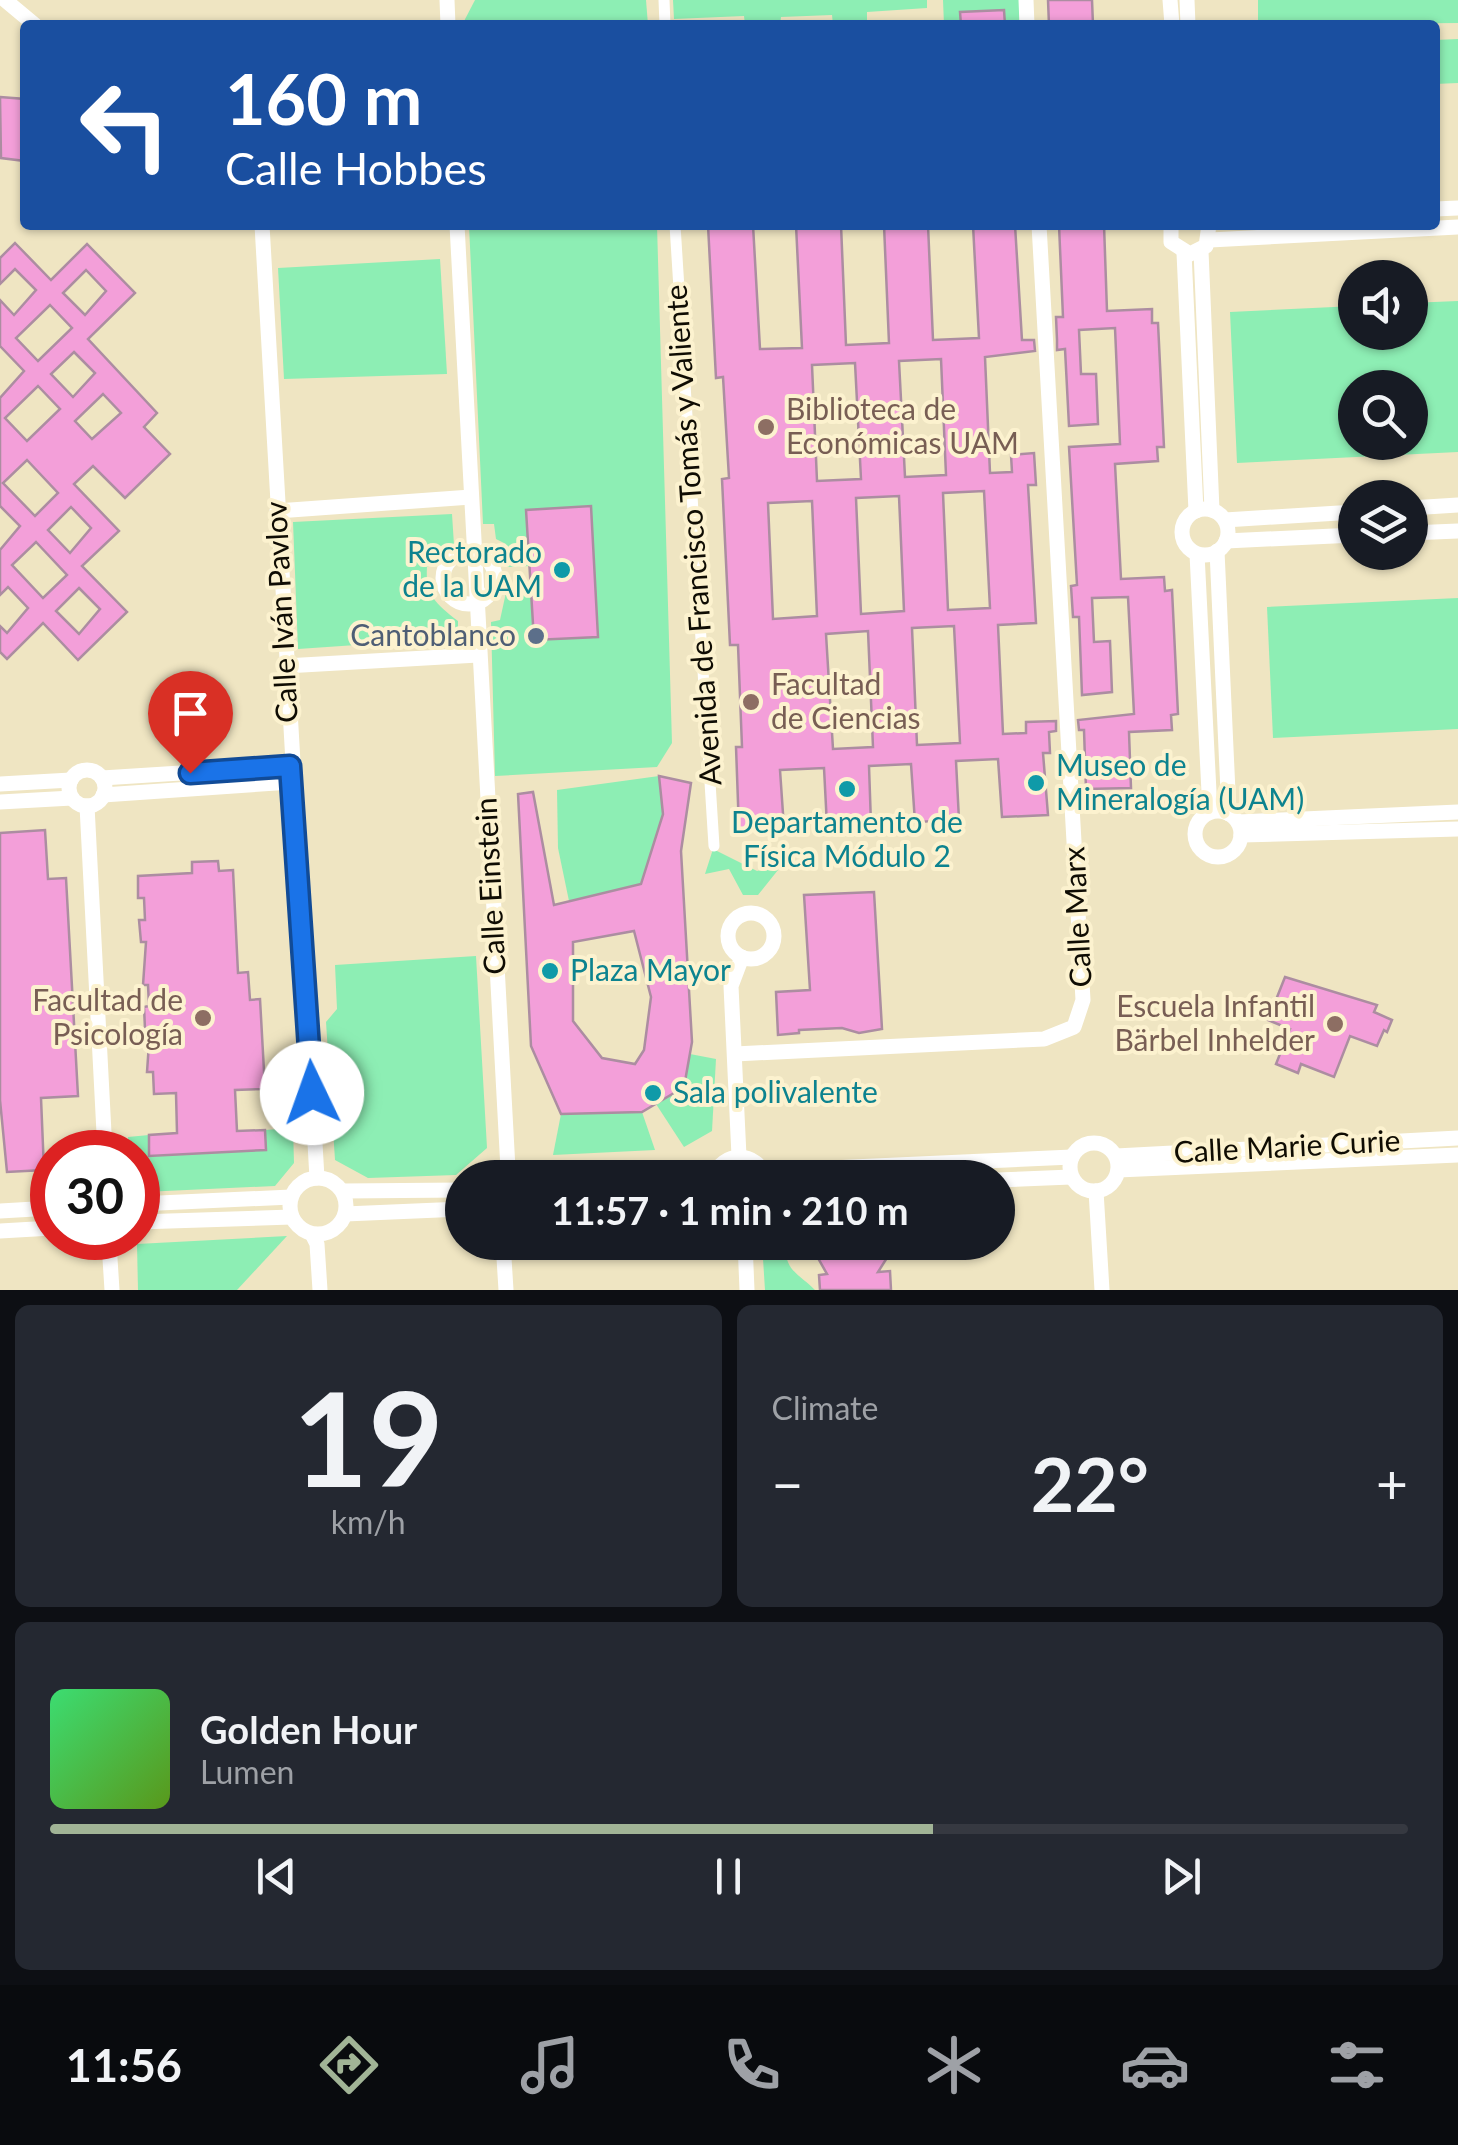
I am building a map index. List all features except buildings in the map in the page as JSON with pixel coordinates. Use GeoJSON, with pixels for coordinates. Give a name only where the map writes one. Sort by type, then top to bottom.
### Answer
{"type":"FeatureCollection","features":[{"type":"Feature","properties":{"kind":"street"},"geometry":{"type":"LineString","coordinates":[[5,0],[29,20]]}},
{"type":"Feature","properties":{"kind":"street","name":"Calle Iván Pavlov"},"geometry":{"type":"LineString","coordinates":[[262,230],[291,774],[318,1178]]}},
{"type":"Feature","properties":{"kind":"street","name":"Calle Einstein"},"geometry":{"type":"LineString","coordinates":[[447,230],[508,1160]]}},
{"type":"Feature","properties":{"kind":"street","name":"Calle Einstein"},"geometry":{"type":"LineString","coordinates":[[457,230],[466,498]]}},
{"type":"Feature","properties":{"kind":"street","name":"Avenida de Francisco Tomás y Valiente"},"geometry":{"type":"LineString","coordinates":[[675,230],[714,846]]}},
{"type":"Feature","properties":{"kind":"street","name":"Calle Marx"},"geometry":{"type":"LineString","coordinates":[[734,1054],[1044,1039],[1074,1027],[1083,1000],[1039,230]]}},
{"type":"Feature","properties":{"kind":"street"},"geometry":{"type":"LineString","coordinates":[[1172,230],[1172,242],[1407,230]]}},
{"type":"Feature","properties":{"kind":"street"},"geometry":{"type":"LineString","coordinates":[[1201,242],[1211,514],[1222,546],[1236,824],[1229,854],[1208,854],[1196,836],[1199,821],[1210,812]]}},
{"type":"Feature","properties":{"kind":"street"},"geometry":{"type":"LineString","coordinates":[[277,511],[466,498]]}},
{"type":"Feature","properties":{"kind":"street"},"geometry":{"type":"LineString","coordinates":[[1428,507],[1458,505]]}},
{"type":"Feature","properties":{"kind":"street"},"geometry":{"type":"LineString","coordinates":[[1210,812],[1198,554],[1185,543],[1182,529],[1211,514],[1338,512]]}},
{"type":"Feature","properties":{"kind":"street"},"geometry":{"type":"LineString","coordinates":[[1428,532],[1458,531]]}},
{"type":"Feature","properties":{"kind":"street"},"geometry":{"type":"LineString","coordinates":[[1198,554],[1222,546],[1338,536]]}},
{"type":"Feature","properties":{"kind":"street","name":"Calle Einstein"},"geometry":{"type":"LineString","coordinates":[[469,552],[487,560],[494,573],[493,589],[472,604],[448,594],[442,580],[451,558],[469,552]]}},
{"type":"Feature","properties":{"kind":"street"},"geometry":{"type":"LineString","coordinates":[[286,666],[474,656]]}},
{"type":"Feature","properties":{"kind":"street"},"geometry":{"type":"LineString","coordinates":[[0,784],[71,780],[88,770],[103,787]]}},
{"type":"Feature","properties":{"kind":"street"},"geometry":{"type":"LineString","coordinates":[[105,1130],[87,806],[103,787],[291,774]]}},
{"type":"Feature","properties":{"kind":"street"},"geometry":{"type":"LineString","coordinates":[[71,780],[72,798]]}},
{"type":"Feature","properties":{"kind":"street"},"geometry":{"type":"LineString","coordinates":[[0,802],[72,798],[87,806]]}},
{"type":"Feature","properties":{"kind":"street"},"geometry":{"type":"LineString","coordinates":[[1210,812],[1236,824],[1458,829]]}},
{"type":"Feature","properties":{"kind":"street"},"geometry":{"type":"LineString","coordinates":[[1236,824],[1458,812]]}},
{"type":"Feature","properties":{"kind":"street"},"geometry":{"type":"LineString","coordinates":[[739,1156],[731,986],[742,958]]}},
{"type":"Feature","properties":{"kind":"street","name":"Calle Marie Curie"},"geometry":{"type":"LineString","coordinates":[[1117,1163],[1458,1138]]}},
{"type":"Feature","properties":{"kind":"street"},"geometry":{"type":"LineString","coordinates":[[1004,1160],[1072,1156],[1090,1143],[1105,1145],[1117,1163],[1110,1184],[1096,1191],[1081,1188],[1071,1177],[1072,1156]]}},
{"type":"Feature","properties":{"kind":"street","name":"Calle Marie Curie"},"geometry":{"type":"LineString","coordinates":[[1117,1163],[1458,1155]]}},
{"type":"Feature","properties":{"kind":"street"},"geometry":{"type":"LineString","coordinates":[[728,1160],[739,1156],[754,1160]]}},
{"type":"Feature","properties":{"kind":"street"},"geometry":{"type":"LineString","coordinates":[[1015,1179],[1071,1177]]}},
{"type":"Feature","properties":{"kind":"street"},"geometry":{"type":"LineString","coordinates":[[292,1217],[290,1197],[302,1182],[318,1178],[328,1179],[343,1191],[445,1190]]}},
{"type":"Feature","properties":{"kind":"street"},"geometry":{"type":"LineString","coordinates":[[312,1234],[336,1228],[345,1214],[343,1191]]}},
{"type":"Feature","properties":{"kind":"street"},"geometry":{"type":"LineString","coordinates":[[1096,1191],[1102,1290]]}},
{"type":"Feature","properties":{"kind":"street"},"geometry":{"type":"LineString","coordinates":[[160,1203],[290,1197]]}},
{"type":"Feature","properties":{"kind":"street"},"geometry":{"type":"LineString","coordinates":[[0,1211],[30,1209]]}},
{"type":"Feature","properties":{"kind":"street"},"geometry":{"type":"LineString","coordinates":[[345,1214],[445,1210]]}},
{"type":"Feature","properties":{"kind":"street"},"geometry":{"type":"LineString","coordinates":[[160,1221],[292,1217],[312,1234],[317,1244],[320,1290]]}},
{"type":"Feature","properties":{"kind":"street"},"geometry":{"type":"LineString","coordinates":[[0,1231],[30,1229]]}},
{"type":"Feature","properties":{"kind":"street"},"geometry":{"type":"LineString","coordinates":[[106,1260],[112,1290]]}},
{"type":"Feature","properties":{"kind":"street"},"geometry":{"type":"LineString","coordinates":[[504,1260],[506,1290]]}},
{"type":"Feature","properties":{"kind":"street"},"geometry":{"type":"LineString","coordinates":[[746,1260],[747,1290]]}},
{"type":"Feature","properties":{"kind":"green space"},"geometry":{"type":"Polygon","coordinates":[[[475,0],[646,0],[648,20],[465,20],[475,0]]]}},
{"type":"Feature","properties":{"kind":"green space"},"geometry":{"type":"Polygon","coordinates":[[[673,0],[927,0],[927,8],[867,12],[867,20],[832,20],[832,15],[781,20],[744,20],[744,16],[674,19],[673,0]]]}},
{"type":"Feature","properties":{"kind":"green space"},"geometry":{"type":"Polygon","coordinates":[[[943,0],[1019,0],[1020,20],[1005,20],[1004,10],[960,12],[961,20],[944,20],[943,0]]]}},
{"type":"Feature","properties":{"kind":"green space"},"geometry":{"type":"Polygon","coordinates":[[[1258,0],[1458,0],[1458,23],[1258,20],[1258,0]]]}},
{"type":"Feature","properties":{"kind":"green space"},"geometry":{"type":"Polygon","coordinates":[[[1458,39],[1458,83],[1440,84],[1440,40],[1458,39]]]}},
{"type":"Feature","properties":{"kind":"green space"},"geometry":{"type":"Polygon","coordinates":[[[469,230],[657,230],[672,743],[657,767],[495,776],[491,622],[500,620],[507,588],[531,586],[534,640],[598,636],[590,506],[530,566],[507,567],[506,544],[496,539],[494,524],[483,524],[469,230]]]}},
{"type":"Feature","properties":{"kind":"green space"},"geometry":{"type":"Polygon","coordinates":[[[440,259],[447,374],[284,379],[278,268],[440,259]]]}},
{"type":"Feature","properties":{"kind":"green space"},"geometry":{"type":"Polygon","coordinates":[[[1458,301],[1458,452],[1428,453],[1428,370],[1338,370],[1338,458],[1237,463],[1230,312],[1338,307],[1338,350],[1428,350],[1428,302],[1458,301]]]}},
{"type":"Feature","properties":{"kind":"green space"},"geometry":{"type":"Polygon","coordinates":[[[452,514],[454,545],[427,567],[427,577],[434,598],[458,621],[458,638],[298,649],[293,522],[452,514]]]}},
{"type":"Feature","properties":{"kind":"green space"},"geometry":{"type":"Polygon","coordinates":[[[1458,598],[1458,729],[1273,738],[1267,607],[1458,598]]]}},
{"type":"Feature","properties":{"kind":"green space"},"geometry":{"type":"Polygon","coordinates":[[[659,776],[663,814],[641,884],[569,901],[558,848],[557,790],[659,776]]]}},
{"type":"Feature","properties":{"kind":"green space"},"geometry":{"type":"Polygon","coordinates":[[[713,849],[757,871],[782,865],[758,895],[743,895],[729,869],[705,874],[713,849]]]}},
{"type":"Feature","properties":{"kind":"green space"},"geometry":{"type":"Polygon","coordinates":[[[476,956],[487,1148],[473,1160],[445,1160],[445,1175],[368,1178],[335,1160],[326,1022],[337,1009],[335,965],[476,956]]]}},
{"type":"Feature","properties":{"kind":"green space"},"geometry":{"type":"Polygon","coordinates":[[[690,1054],[716,1059],[712,1131],[684,1147],[656,1104],[690,1054]]]}},
{"type":"Feature","properties":{"kind":"green space"},"geometry":{"type":"Polygon","coordinates":[[[642,1112],[655,1150],[553,1155],[561,1114],[642,1112]]]}},
{"type":"Feature","properties":{"kind":"green space"},"geometry":{"type":"Polygon","coordinates":[[[293,1128],[294,1163],[275,1186],[160,1191],[160,1155],[266,1150],[265,1130],[293,1128]]]}},
{"type":"Feature","properties":{"kind":"green space"},"geometry":{"type":"Polygon","coordinates":[[[287,1236],[237,1290],[138,1290],[137,1260],[160,1260],[160,1243],[287,1236]]]}},
{"type":"Feature","properties":{"kind":"green space"},"geometry":{"type":"Polygon","coordinates":[[[763,1260],[787,1260],[815,1290],[765,1290],[763,1260]]]}},
{"type":"Feature","properties":{"kind":"place","name":"Biblioteca de Económicas UAM"},"geometry":{"type":"Point","coordinates":[766,427]}},
{"type":"Feature","properties":{"kind":"place","name":"Rectorado de la UAM"},"geometry":{"type":"Point","coordinates":[562,570]}},
{"type":"Feature","properties":{"kind":"place","name":"Cantoblanco"},"geometry":{"type":"Point","coordinates":[536,636]}},
{"type":"Feature","properties":{"kind":"place","name":"Facultad de Ciencias"},"geometry":{"type":"Point","coordinates":[751,702]}},
{"type":"Feature","properties":{"kind":"place","name":"Museo de Mineralogía (UAM)"},"geometry":{"type":"Point","coordinates":[1036,783]}},
{"type":"Feature","properties":{"kind":"place","name":"Departamento de Física Módulo 2"},"geometry":{"type":"Point","coordinates":[847,789]}},
{"type":"Feature","properties":{"kind":"place","name":"Plaza Mayor"},"geometry":{"type":"Point","coordinates":[550,971]}},
{"type":"Feature","properties":{"kind":"place","name":"Facultad de Psicología"},"geometry":{"type":"Point","coordinates":[203,1018]}},
{"type":"Feature","properties":{"kind":"place","name":"Escuela Infantil Bärbel Inhelder"},"geometry":{"type":"Point","coordinates":[1335,1024]}},
{"type":"Feature","properties":{"kind":"place","name":"Sala polivalente"},"geometry":{"type":"Point","coordinates":[653,1093]}},
{"type":"Feature","properties":{"kind":"route"},"geometry":{"type":"LineString","coordinates":[[190,773],[290,766],[312,1093]]}}]}
